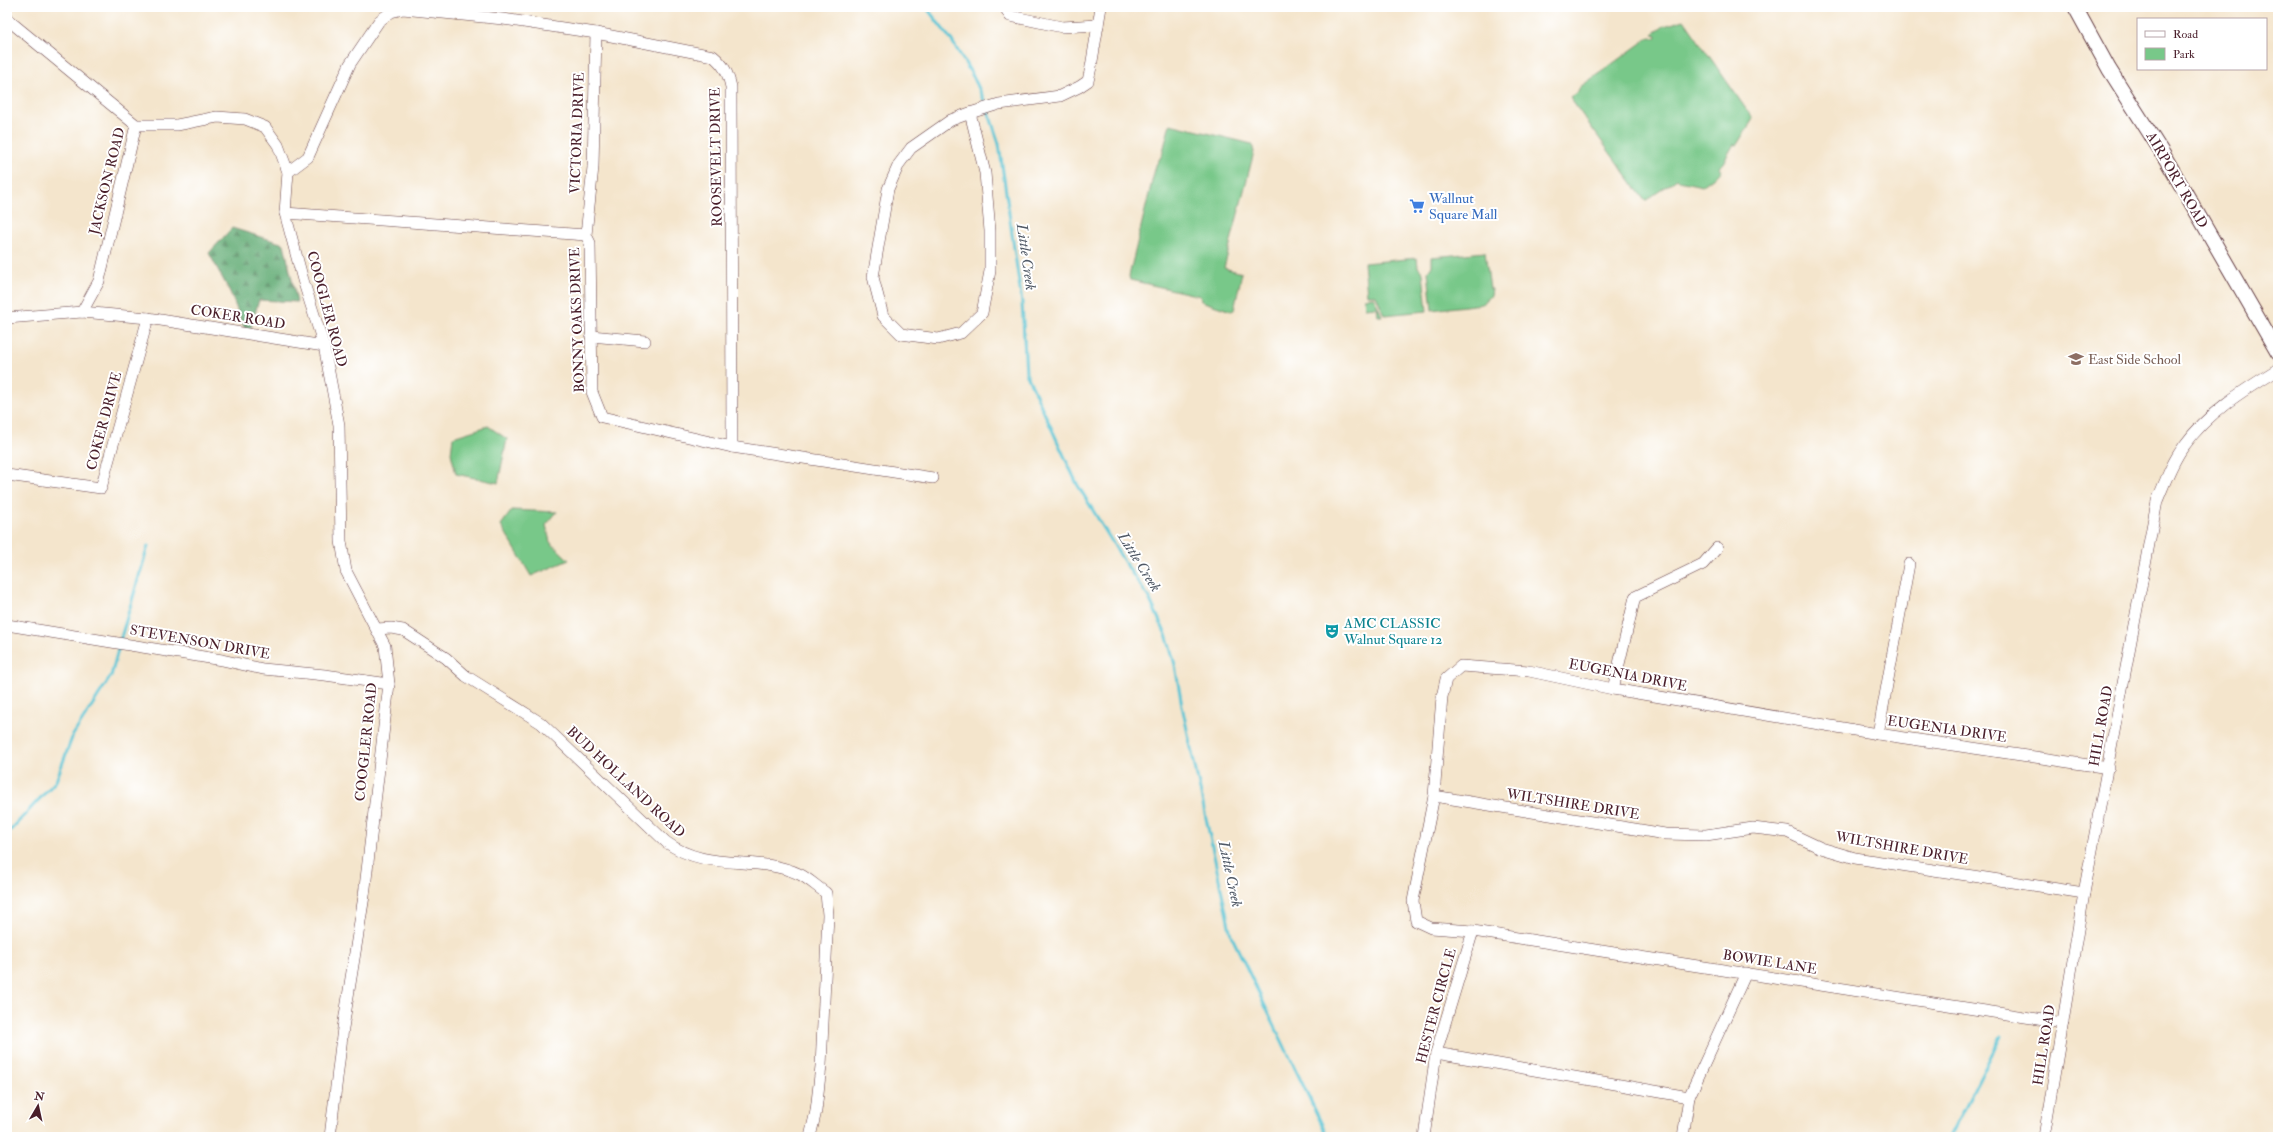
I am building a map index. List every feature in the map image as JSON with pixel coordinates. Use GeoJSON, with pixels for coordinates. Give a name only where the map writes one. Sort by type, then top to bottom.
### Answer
{"type":"FeatureCollection","features":[{"type":"Feature","properties":{"kind":"street"},"geometry":{"type":"LineString","coordinates":[[1005,7],[1010,16],[1062,27],[1098,25]]}},
{"type":"Feature","properties":{"kind":"street"},"geometry":{"type":"LineString","coordinates":[[970,113],[985,173],[990,231],[990,272],[982,313],[961,333],[938,339],[901,334],[883,316],[873,277],[888,189],[899,164],[911,148],[951,120],[970,113],[1000,104],[1060,96],[1079,87],[1088,80],[1101,7]]}},
{"type":"Feature","properties":{"kind":"street","name":"AIRPORT ROAD"},"geometry":{"type":"LineString","coordinates":[[2075,7],[2109,69],[2163,154],[2278,354]]}},
{"type":"Feature","properties":{"kind":"street","name":"ROOSEVELT DRIVE"},"geometry":{"type":"LineString","coordinates":[[288,172],[308,157],[350,64],[379,21],[391,12],[403,9],[457,14],[596,33],[713,56],[722,64],[729,76],[731,87],[732,447]]}},
{"type":"Feature","properties":{"kind":"street"},"geometry":{"type":"LineString","coordinates":[[7,19],[136,125],[177,124],[217,117],[245,118],[265,127],[278,145],[288,172]]}},
{"type":"Feature","properties":{"kind":"street","name":"VICTORIA DRIVE"},"geometry":{"type":"LineString","coordinates":[[586,234],[593,167],[596,33]]}},
{"type":"Feature","properties":{"kind":"street","name":"JACKSON ROAD"},"geometry":{"type":"LineString","coordinates":[[82,312],[136,125]]}},
{"type":"Feature","properties":{"kind":"street","name":"COOGLER ROAD"},"geometry":{"type":"LineString","coordinates":[[288,172],[285,213],[303,280],[324,346],[338,425],[341,540],[346,571],[385,646],[389,684],[364,896],[343,1028],[330,1137]]}},
{"type":"Feature","properties":{"kind":"street","name":"BONNY OAKS DRIVE"},"geometry":{"type":"LineString","coordinates":[[285,213],[586,234],[590,243],[592,392],[602,417],[732,447],[932,478]]}},
{"type":"Feature","properties":{"kind":"street"},"geometry":{"type":"LineString","coordinates":[[7,318],[82,312],[148,318]]}},
{"type":"Feature","properties":{"kind":"street","name":"COKER ROAD"},"geometry":{"type":"LineString","coordinates":[[148,318],[324,346]]}},
{"type":"Feature","properties":{"kind":"street","name":"COKER DRIVE"},"geometry":{"type":"LineString","coordinates":[[7,475],[101,488],[148,318]]}},
{"type":"Feature","properties":{"kind":"street"},"geometry":{"type":"LineString","coordinates":[[591,336],[645,341]]}},
{"type":"Feature","properties":{"kind":"street","name":"HILL ROAD"},"geometry":{"type":"LineString","coordinates":[[2044,1137],[2084,893],[2109,768],[2157,501],[2168,474],[2183,447],[2199,427],[2245,390],[2278,369]]}},
{"type":"Feature","properties":{"kind":"street"},"geometry":{"type":"LineString","coordinates":[[1613,689],[1635,598],[1703,564],[1717,548]]}},
{"type":"Feature","properties":{"kind":"street"},"geometry":{"type":"LineString","coordinates":[[1878,734],[1909,564]]}},
{"type":"Feature","properties":{"kind":"street","name":"STEVENSON DRIVE"},"geometry":{"type":"LineString","coordinates":[[7,625],[222,660],[263,669],[325,675],[389,684]]}},
{"type":"Feature","properties":{"kind":"street","name":"BUD HOLLAND ROAD"},"geometry":{"type":"LineString","coordinates":[[377,629],[391,628],[403,630],[446,658],[466,676],[541,723],[677,850],[694,858],[762,864],[799,874],[826,893],[828,915],[821,1066],[816,1112],[810,1137]]}},
{"type":"Feature","properties":{"kind":"street","name":"EUGENIA DRIVE"},"geometry":{"type":"LineString","coordinates":[[1472,931],[1431,928],[1416,921],[1414,901],[1434,796],[1442,697],[1446,679],[1461,666],[1529,671],[1613,689],[1878,734],[2109,768]]}},
{"type":"Feature","properties":{"kind":"street","name":"WILTSHIRE DRIVE"},"geometry":{"type":"LineString","coordinates":[[1434,796],[1665,834],[1706,835],[1753,828],[1787,832],[1821,848],[1856,858],[2084,893]]}},
{"type":"Feature","properties":{"kind":"street","name":"BOWIE LANE"},"geometry":{"type":"LineString","coordinates":[[1472,931],[2063,1023]]}},
{"type":"Feature","properties":{"kind":"street","name":"HESTER CIRCLE"},"geometry":{"type":"LineString","coordinates":[[1424,1137],[1436,1053],[1472,931]]}},
{"type":"Feature","properties":{"kind":"street"},"geometry":{"type":"LineString","coordinates":[[1683,1137],[1689,1097],[1746,973]]}},
{"type":"Feature","properties":{"kind":"street"},"geometry":{"type":"LineString","coordinates":[[1436,1053],[1689,1097]]}},
{"type":"Feature","properties":{"kind":"green space"},"geometry":{"type":"Polygon","coordinates":[[[1684,20],[1753,119],[1736,146],[1734,144],[1720,168],[1722,171],[1702,186],[1679,181],[1677,179],[1645,201],[1570,98],[1577,93],[1580,87],[1648,38],[1656,38],[1657,35],[1653,34],[1664,26],[1684,20]]]}},
{"type":"Feature","properties":{"kind":"green space"},"geometry":{"type":"Polygon","coordinates":[[[1170,124],[1252,144],[1254,152],[1224,268],[1242,273],[1234,310],[1231,311],[1201,301],[1200,296],[1130,280],[1129,276],[1156,165],[1162,155],[1170,124]]]}},
{"type":"Feature","properties":{"kind":"green space"},"geometry":{"type":"Polygon","coordinates":[[[232,228],[284,244],[297,302],[259,300],[248,338],[230,292],[209,253],[232,228]]]}},
{"type":"Feature","properties":{"kind":"green space"},"geometry":{"type":"Polygon","coordinates":[[[1485,252],[1490,289],[1492,289],[1491,296],[1482,304],[1432,310],[1428,272],[1432,266],[1432,257],[1485,252]]]}},
{"type":"Feature","properties":{"kind":"green space"},"geometry":{"type":"Polygon","coordinates":[[[1417,258],[1418,267],[1423,273],[1427,311],[1384,315],[1376,295],[1367,295],[1364,263],[1417,258]]]}},
{"type":"Feature","properties":{"kind":"green space"},"geometry":{"type":"Polygon","coordinates":[[[1374,297],[1382,316],[1378,316],[1377,307],[1365,308],[1364,298],[1374,297]]]}},
{"type":"Feature","properties":{"kind":"green space"},"geometry":{"type":"Polygon","coordinates":[[[488,426],[507,439],[498,483],[456,474],[451,453],[453,437],[488,426]]]}},
{"type":"Feature","properties":{"kind":"green space"},"geometry":{"type":"Polygon","coordinates":[[[512,510],[557,512],[546,525],[550,542],[569,560],[531,576],[501,525],[512,510]]]}},
{"type":"Feature","properties":{"kind":"waterway","name":"Little Creek"},"geometry":{"type":"LineString","coordinates":[[926,7],[952,41],[974,78],[986,104],[999,144],[1022,303],[1026,373],[1077,484],[1125,563],[1149,598],[1167,637],[1175,665],[1182,706],[1231,935],[1328,1137]]}},
{"type":"Feature","properties":{"kind":"waterway"},"geometry":{"type":"LineString","coordinates":[[120,641],[148,546]]}},
{"type":"Feature","properties":{"kind":"waterway"},"geometry":{"type":"LineString","coordinates":[[7,834],[56,781],[73,735],[111,676],[119,646]]}},
{"type":"Feature","properties":{"kind":"waterway"},"geometry":{"type":"LineString","coordinates":[[1950,1137],[2001,1036]]}},
{"type":"Feature","properties":{"kind":"place","name":"Wallnut Square Mall"},"geometry":{"type":"Point","coordinates":[1417,206]}},
{"type":"Feature","properties":{"kind":"place","name":"East Side School"},"geometry":{"type":"Point","coordinates":[2076,359]}},
{"type":"Feature","properties":{"kind":"place","name":"AMC CLASSIC Walnut Square 12"},"geometry":{"type":"Point","coordinates":[1332,631]}}]}
